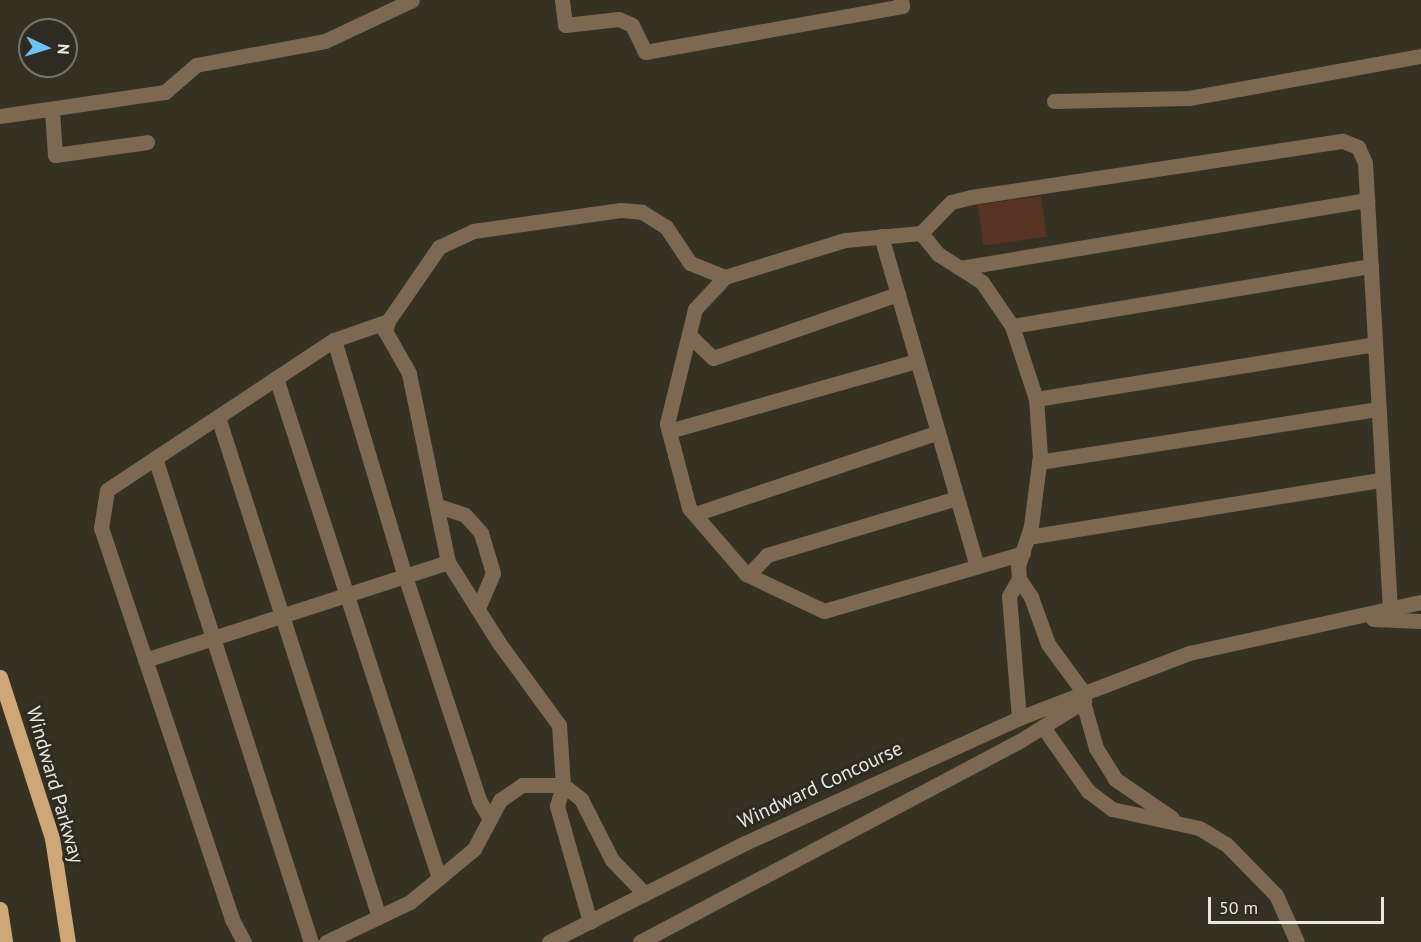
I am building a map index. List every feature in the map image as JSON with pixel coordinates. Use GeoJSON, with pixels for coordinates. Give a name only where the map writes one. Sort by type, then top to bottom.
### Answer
{"type":"FeatureCollection","features":[{"type":"Feature","properties":{"kind":"main road","name":"Windward Parkway"},"geometry":{"type":"LineString","coordinates":[[0,677],[52,838],[68,942]]}},
{"type":"Feature","properties":{"kind":"main road"},"geometry":{"type":"LineString","coordinates":[[0,909],[5,942]]}},
{"type":"Feature","properties":{"kind":"street"},"geometry":{"type":"LineString","coordinates":[[0,116],[52,111],[165,92],[196,65],[325,41],[412,0]]}},
{"type":"Feature","properties":{"kind":"street"},"geometry":{"type":"LineString","coordinates":[[562,0],[565,25],[619,19],[632,25],[645,52],[902,6],[901,0]]}},
{"type":"Feature","properties":{"kind":"street"},"geometry":{"type":"LineString","coordinates":[[1054,101],[1189,98],[1421,56]]}},
{"type":"Feature","properties":{"kind":"street"},"geometry":{"type":"LineString","coordinates":[[52,111],[55,155],[147,142]]}},
{"type":"Feature","properties":{"kind":"street"},"geometry":{"type":"LineString","coordinates":[[1023,553],[824,610],[748,575],[689,508],[667,424],[695,309],[725,277],[845,240],[921,233],[951,202],[1325,141],[1343,141],[1358,147],[1365,163],[1390,609]]}},
{"type":"Feature","properties":{"kind":"street"},"geometry":{"type":"LineString","coordinates":[[960,268],[1367,200]]}},
{"type":"Feature","properties":{"kind":"street"},"geometry":{"type":"LineString","coordinates":[[590,922],[557,806],[562,785],[559,725],[448,562],[409,373],[385,332],[387,321],[440,247],[456,239],[473,231],[621,210],[642,212],[666,227],[690,263],[725,277]]}},
{"type":"Feature","properties":{"kind":"street"},"geometry":{"type":"LineString","coordinates":[[921,233],[938,254],[982,282],[1012,326],[1036,399],[1039,462],[1019,579],[1009,596],[1019,718]]}},
{"type":"Feature","properties":{"kind":"street"},"geometry":{"type":"LineString","coordinates":[[881,236],[977,566]]}},
{"type":"Feature","properties":{"kind":"street"},"geometry":{"type":"LineString","coordinates":[[1012,326],[1371,266]]}},
{"type":"Feature","properties":{"kind":"street"},"geometry":{"type":"LineString","coordinates":[[689,335],[714,358],[898,294]]}},
{"type":"Feature","properties":{"kind":"street"},"geometry":{"type":"LineString","coordinates":[[244,942],[232,919],[101,528],[107,490],[334,340],[387,321]]}},
{"type":"Feature","properties":{"kind":"street"},"geometry":{"type":"LineString","coordinates":[[334,340],[405,576],[479,800],[490,819]]}},
{"type":"Feature","properties":{"kind":"street"},"geometry":{"type":"LineString","coordinates":[[1036,399],[1375,344]]}},
{"type":"Feature","properties":{"kind":"street"},"geometry":{"type":"LineString","coordinates":[[669,431],[917,361]]}},
{"type":"Feature","properties":{"kind":"street"},"geometry":{"type":"LineString","coordinates":[[276,378],[438,878]]}},
{"type":"Feature","properties":{"kind":"street"},"geometry":{"type":"LineString","coordinates":[[1039,462],[1378,409]]}},
{"type":"Feature","properties":{"kind":"street"},"geometry":{"type":"LineString","coordinates":[[218,417],[280,616],[379,917]]}},
{"type":"Feature","properties":{"kind":"street"},"geometry":{"type":"LineString","coordinates":[[695,514],[938,432]]}},
{"type":"Feature","properties":{"kind":"street"},"geometry":{"type":"LineString","coordinates":[[155,458],[310,942]]}},
{"type":"Feature","properties":{"kind":"street"},"geometry":{"type":"LineString","coordinates":[[1028,537],[1382,480]]}},
{"type":"Feature","properties":{"kind":"street"},"geometry":{"type":"LineString","coordinates":[[748,575],[767,555],[957,498]]}},
{"type":"Feature","properties":{"kind":"street"},"geometry":{"type":"LineString","coordinates":[[438,507],[465,516],[481,533],[493,573],[478,609]]}},
{"type":"Feature","properties":{"kind":"street"},"geometry":{"type":"LineString","coordinates":[[146,660],[448,562]]}},
{"type":"Feature","properties":{"kind":"street"},"geometry":{"type":"LineString","coordinates":[[1019,579],[1032,597],[1048,644],[1083,698],[1096,748],[1114,778],[1180,823]]}},
{"type":"Feature","properties":{"kind":"street","name":"Windward Concourse"},"geometry":{"type":"LineString","coordinates":[[549,942],[745,843],[1019,718],[1083,698],[1115,682],[1200,650],[1421,602]]}},
{"type":"Feature","properties":{"kind":"street","name":"Windward Concourse"},"geometry":{"type":"LineString","coordinates":[[1352,618],[1421,621]]}},
{"type":"Feature","properties":{"kind":"street","name":"Windward Concourse"},"geometry":{"type":"LineString","coordinates":[[650,939],[1043,727],[1083,698]]}},
{"type":"Feature","properties":{"kind":"street"},"geometry":{"type":"LineString","coordinates":[[1043,727],[1088,791],[1112,809],[1199,828],[1226,844],[1250,865],[1276,895],[1297,942]]}},
{"type":"Feature","properties":{"kind":"street"},"geometry":{"type":"LineString","coordinates":[[326,942],[410,902],[474,849],[500,800],[522,785],[562,785],[581,799],[612,860],[645,894]]}},
{"type":"Feature","properties":{"kind":"shaded area"},"geometry":{"type":"Polygon","coordinates":[[[0,0],[1421,0],[1421,942],[0,942],[0,0]]]}},
{"type":"Feature","properties":{"kind":"shaded area"},"geometry":{"type":"Polygon","coordinates":[[[1041,196],[1047,237],[983,246],[978,205],[1041,196]]]}}]}
